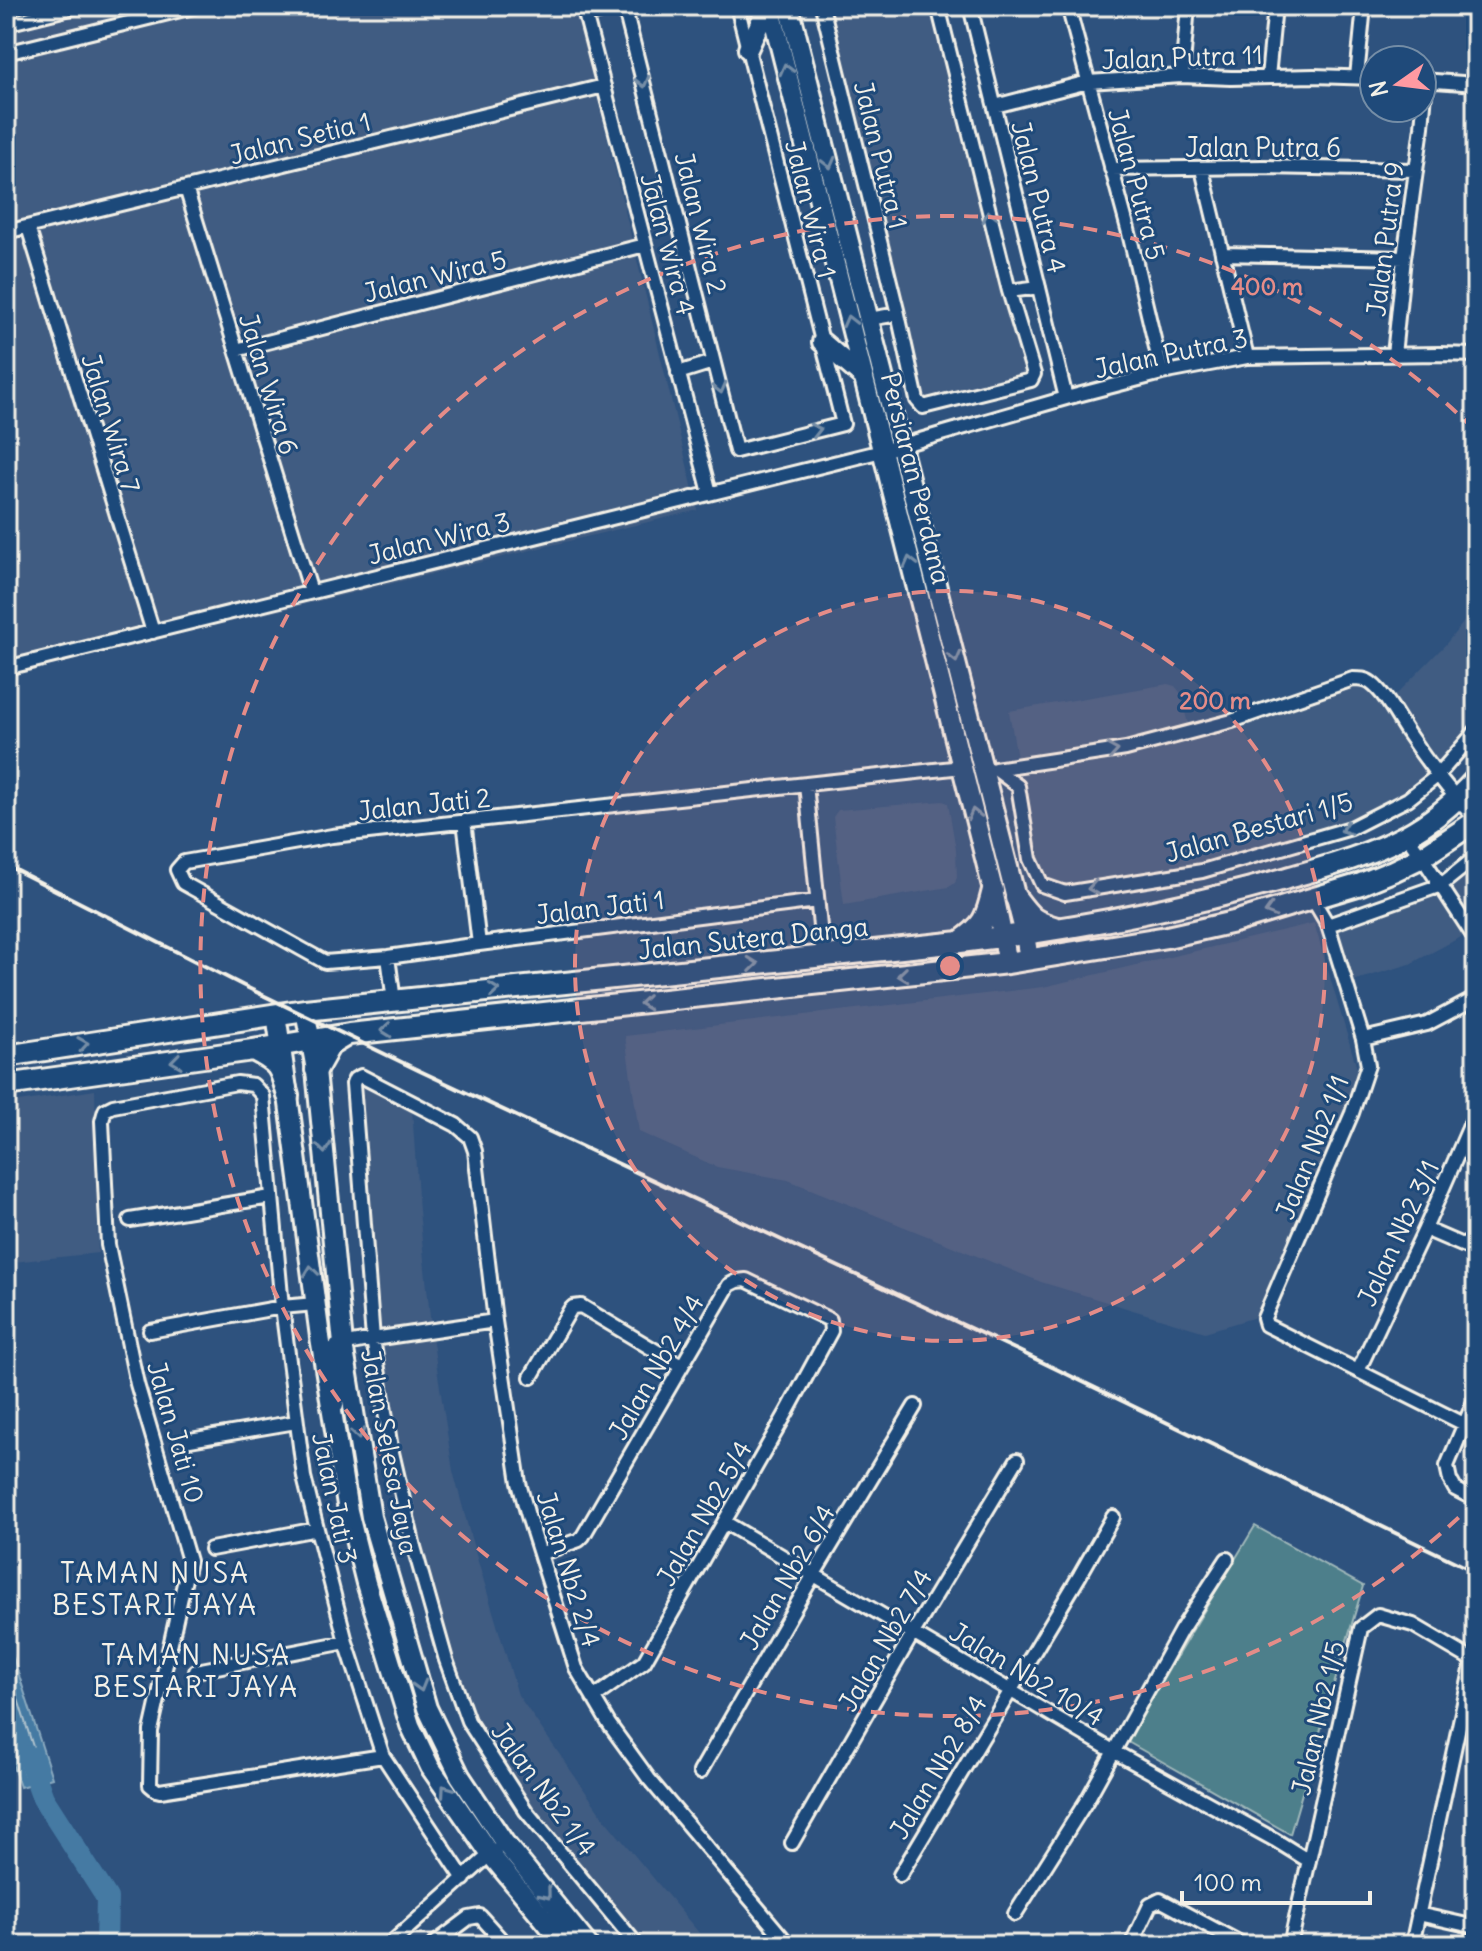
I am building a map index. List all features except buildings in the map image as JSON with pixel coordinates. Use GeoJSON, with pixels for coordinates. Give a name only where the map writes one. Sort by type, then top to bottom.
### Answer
{"type":"FeatureCollection","features":[{"type":"Feature","properties":{"kind":"main road"},"geometry":{"type":"LineString","coordinates":[[748,49],[769,6]]}},
{"type":"Feature","properties":{"kind":"main road","name":"Persiaran Perdana"},"geometry":{"type":"LineString","coordinates":[[769,6],[993,890],[1008,963]]}},
{"type":"Feature","properties":{"kind":"main road","name":"Persiaran Perdana"},"geometry":{"type":"LineString","coordinates":[[789,6],[901,446],[989,770],[1029,960]]}},
{"type":"Feature","properties":{"kind":"main road"},"geometry":{"type":"LineString","coordinates":[[822,342],[864,378]]}},
{"type":"Feature","properties":{"kind":"main road","name":"Jalan Sutera Danga"},"geometry":{"type":"LineString","coordinates":[[6,1056],[305,1010],[960,942],[1060,930],[1161,911],[1350,860],[1406,835],[1437,815],[1476,779]]}},
{"type":"Feature","properties":{"kind":"main road","name":"Jalan Sutera Danga"},"geometry":{"type":"LineString","coordinates":[[6,1085],[349,1034],[1008,963],[1167,937],[1234,922],[1361,884],[1422,857],[1476,820]]}},
{"type":"Feature","properties":{"kind":"main road"},"geometry":{"type":"LineString","coordinates":[[960,942],[977,930],[987,913],[993,890]]}},
{"type":"Feature","properties":{"kind":"main road"},"geometry":{"type":"LineString","coordinates":[[1016,898],[1030,917],[1060,930]]}},
{"type":"Feature","properties":{"kind":"main road","name":"Jalan Selesa Jaya"},"geometry":{"type":"LineString","coordinates":[[305,1010],[316,1070],[343,1344],[371,1517],[427,1708],[497,1848],[565,1945]]}},
{"type":"Feature","properties":{"kind":"main road","name":"Jalan Selesa Jaya"},"geometry":{"type":"LineString","coordinates":[[276,1014],[315,1304],[348,1511],[366,1583],[410,1725],[430,1767],[497,1848],[588,1945]]}},
{"type":"Feature","properties":{"kind":"main road"},"geometry":{"type":"LineString","coordinates":[[316,1070],[330,1045],[349,1034]]}},
{"type":"Feature","properties":{"kind":"main road"},"geometry":{"type":"LineString","coordinates":[[253,1050],[280,1069],[288,1096]]}},
{"type":"Feature","properties":{"kind":"street"},"geometry":{"type":"LineString","coordinates":[[6,24],[79,6]]}},
{"type":"Feature","properties":{"kind":"street"},"geometry":{"type":"LineString","coordinates":[[6,53],[197,6]]}},
{"type":"Feature","properties":{"kind":"street"},"geometry":{"type":"LineString","coordinates":[[584,11],[622,6]]}},
{"type":"Feature","properties":{"kind":"street","name":"Jalan Wira 2"},"geometry":{"type":"LineString","coordinates":[[622,6],[736,451]]}},
{"type":"Feature","properties":{"kind":"street","name":"Jalan Wira 1"},"geometry":{"type":"LineString","coordinates":[[736,451],[843,424],[737,6]]}},
{"type":"Feature","properties":{"kind":"street","name":"Jalan Putra 1"},"geometry":{"type":"LineString","coordinates":[[822,6],[917,400],[923,407],[1031,380],[1034,374],[1009,291]]}},
{"type":"Feature","properties":{"kind":"street"},"geometry":{"type":"LineString","coordinates":[[938,6],[1009,291],[1039,287]]}},
{"type":"Feature","properties":{"kind":"street","name":"Jalan Putra 4"},"geometry":{"type":"LineString","coordinates":[[970,6],[1066,398]]}},
{"type":"Feature","properties":{"kind":"street","name":"Jalan Putra 5"},"geometry":{"type":"LineString","coordinates":[[1068,6],[1129,233],[1162,373]]}},
{"type":"Feature","properties":{"kind":"street"},"geometry":{"type":"LineString","coordinates":[[1182,76],[1188,6]]}},
{"type":"Feature","properties":{"kind":"street"},"geometry":{"type":"LineString","coordinates":[[1268,77],[1275,6]]}},
{"type":"Feature","properties":{"kind":"street"},"geometry":{"type":"LineString","coordinates":[[1357,77],[1364,6]]}},
{"type":"Feature","properties":{"kind":"street","name":"Jalan Wira 4"},"geometry":{"type":"LineString","coordinates":[[584,11],[710,493]]}},
{"type":"Feature","properties":{"kind":"street","name":"Jalan Putra 11"},"geometry":{"type":"LineString","coordinates":[[995,106],[1088,82],[1182,76],[1357,77]]}},
{"type":"Feature","properties":{"kind":"street"},"geometry":{"type":"LineString","coordinates":[[1438,81],[1476,84]]}},
{"type":"Feature","properties":{"kind":"street","name":"Jalan Setia 1"},"geometry":{"type":"LineString","coordinates":[[6,232],[604,86]]}},
{"type":"Feature","properties":{"kind":"street","name":"Jalan Putra 9"},"geometry":{"type":"LineString","coordinates":[[1394,355],[1422,124]]}},
{"type":"Feature","properties":{"kind":"street","name":"Jalan Putra 6"},"geometry":{"type":"LineString","coordinates":[[1111,169],[1263,167],[1415,170]]}},
{"type":"Feature","properties":{"kind":"street"},"geometry":{"type":"LineString","coordinates":[[1202,169],[1247,357]]}},
{"type":"Feature","properties":{"kind":"street","name":"Jalan Wira 6"},"geometry":{"type":"LineString","coordinates":[[186,188],[311,592]]}},
{"type":"Feature","properties":{"kind":"street","name":"Jalan Wira 7"},"geometry":{"type":"LineString","coordinates":[[28,227],[153,632]]}},
{"type":"Feature","properties":{"kind":"street","name":"Jalan Wira 5"},"geometry":{"type":"LineString","coordinates":[[236,350],[645,245]]}},
{"type":"Feature","properties":{"kind":"street"},"geometry":{"type":"LineString","coordinates":[[1222,254],[1404,258]]}},
{"type":"Feature","properties":{"kind":"street"},"geometry":{"type":"LineString","coordinates":[[869,319],[898,314]]}},
{"type":"Feature","properties":{"kind":"street","name":"Jalan Putra 3"},"geometry":{"type":"LineString","coordinates":[[882,451],[1162,373],[1247,357],[1476,355]]}},
{"type":"Feature","properties":{"kind":"street"},"geometry":{"type":"LineString","coordinates":[[678,373],[713,362]]}},
{"type":"Feature","properties":{"kind":"street","name":"Jalan Wira 3"},"geometry":{"type":"LineString","coordinates":[[6,668],[882,451]]}},
{"type":"Feature","properties":{"kind":"street"},"geometry":{"type":"LineString","coordinates":[[989,770],[1126,749],[1232,721],[1353,679],[1363,679],[1371,682],[1386,700],[1437,776],[1476,820]]}},
{"type":"Feature","properties":{"kind":"street","name":"Jalan Bestari 1/5"},"geometry":{"type":"LineString","coordinates":[[1018,786],[1030,859],[1042,885],[1065,893],[1202,871],[1351,828],[1408,799],[1437,776],[1476,731]]}},
{"type":"Feature","properties":{"kind":"street"},"geometry":{"type":"LineString","coordinates":[[989,770],[1018,786],[1036,763]]}},
{"type":"Feature","properties":{"kind":"street","name":"Jalan Jati 2"},"geometry":{"type":"LineString","coordinates":[[388,957],[325,962],[183,883],[177,870],[184,862],[332,836],[962,767]]}},
{"type":"Feature","properties":{"kind":"street"},"geometry":{"type":"LineString","coordinates":[[806,784],[823,957]]}},
{"type":"Feature","properties":{"kind":"street"},"geometry":{"type":"LineString","coordinates":[[464,821],[479,944]]}},
{"type":"Feature","properties":{"kind":"street"},"geometry":{"type":"LineString","coordinates":[[1406,835],[1476,940]]}},
{"type":"Feature","properties":{"kind":"street"},"geometry":{"type":"LineString","coordinates":[[1328,925],[1441,885],[1476,857]]}},
{"type":"Feature","properties":{"kind":"street","name":"Jalan Nb2 1/1"},"geometry":{"type":"LineString","coordinates":[[1312,898],[1328,925],[1368,1065],[1352,1113],[1264,1318],[1271,1329],[1358,1371]]}},
{"type":"Feature","properties":{"kind":"street","name":"Jalan Jati 1"},"geometry":{"type":"LineString","coordinates":[[388,957],[817,901]]}},
{"type":"Feature","properties":{"kind":"street"},"geometry":{"type":"LineString","coordinates":[[388,957],[394,1001]]}},
{"type":"Feature","properties":{"kind":"street"},"geometry":{"type":"LineString","coordinates":[[1363,1039],[1427,1024],[1476,998]]}},
{"type":"Feature","properties":{"kind":"street","name":"Jalan Nb2 1/4"},"geometry":{"type":"LineString","coordinates":[[470,1137],[456,1125],[361,1076],[355,1079],[373,1339],[391,1448],[414,1547],[446,1660],[468,1721],[526,1811],[637,1945]]}},
{"type":"Feature","properties":{"kind":"street","name":"Jalan Jati 10"},"geometry":{"type":"LineString","coordinates":[[263,1096],[253,1085],[237,1083],[113,1106],[105,1110],[102,1121],[108,1245],[137,1384],[189,1561],[151,1731],[150,1785],[160,1791],[383,1756]]}},
{"type":"Feature","properties":{"kind":"street","name":"Jalan Jati 3"},"geometry":{"type":"LineString","coordinates":[[263,1096],[282,1307],[304,1477],[346,1642],[383,1756],[464,1879]]}},
{"type":"Feature","properties":{"kind":"street","name":"Jalan Nb2 3/1"},"geometry":{"type":"LineString","coordinates":[[1358,1371],[1476,1112]]}},
{"type":"Feature","properties":{"kind":"street","name":"Jalan Nb2 2/4"},"geometry":{"type":"LineString","coordinates":[[470,1137],[475,1151],[495,1321],[519,1483],[576,1668],[609,1724],[649,1779],[789,1945]]}},
{"type":"Feature","properties":{"kind":"street"},"geometry":{"type":"LineString","coordinates":[[130,1220],[271,1197]]}},
{"type":"Feature","properties":{"kind":"street"},"geometry":{"type":"LineString","coordinates":[[1425,1229],[1476,1251]]}},
{"type":"Feature","properties":{"kind":"street","name":"Jalan Nb2 4/4"},"geometry":{"type":"LineString","coordinates":[[540,1554],[583,1536],[729,1285],[746,1280],[827,1318],[831,1322],[831,1331]]}},
{"type":"Feature","properties":{"kind":"street"},"geometry":{"type":"LineString","coordinates":[[150,1331],[315,1304]]}},
{"type":"Feature","properties":{"kind":"street"},"geometry":{"type":"LineString","coordinates":[[531,1377],[570,1310],[581,1306],[681,1366]]}},
{"type":"Feature","properties":{"kind":"street"},"geometry":{"type":"LineString","coordinates":[[335,1427],[338,1395],[336,1346],[495,1321]]}},
{"type":"Feature","properties":{"kind":"street","name":"Jalan Nb2 5/4"},"geometry":{"type":"LineString","coordinates":[[593,1698],[644,1662],[831,1331]]}},
{"type":"Feature","properties":{"kind":"street"},"geometry":{"type":"LineString","coordinates":[[1358,1371],[1464,1424]]}},
{"type":"Feature","properties":{"kind":"street"},"geometry":{"type":"LineString","coordinates":[[1476,1397],[1447,1466],[1455,1489],[1476,1500]]}},
{"type":"Feature","properties":{"kind":"street","name":"Jalan Nb2 6/4"},"geometry":{"type":"LineString","coordinates":[[700,1772],[915,1406]]}},
{"type":"Feature","properties":{"kind":"street"},"geometry":{"type":"LineString","coordinates":[[184,1441],[296,1422]]}},
{"type":"Feature","properties":{"kind":"street","name":"Jalan Nb2 7/4"},"geometry":{"type":"LineString","coordinates":[[792,1843],[1017,1460]]}},
{"type":"Feature","properties":{"kind":"street","name":"Jalan Nb2 8/4"},"geometry":{"type":"LineString","coordinates":[[900,1875],[1113,1517]]}},
{"type":"Feature","properties":{"kind":"street","name":"Jalan Nb2 10/4"},"geometry":{"type":"LineString","coordinates":[[724,1522],[1113,1751],[1309,1861]]}},
{"type":"Feature","properties":{"kind":"street"},"geometry":{"type":"LineString","coordinates":[[211,1549],[317,1529]]}},
{"type":"Feature","properties":{"kind":"street"},"geometry":{"type":"LineString","coordinates":[[1015,1914],[1087,1800],[1181,1630],[1227,1559]]}},
{"type":"Feature","properties":{"kind":"street","name":"Jalan Nb2 1/5"},"geometry":{"type":"LineString","coordinates":[[1290,1945],[1361,1628],[1378,1615],[1413,1625],[1474,1661]]}},
{"type":"Feature","properties":{"kind":"street"},"geometry":{"type":"LineString","coordinates":[[196,1671],[346,1642]]}},
{"type":"Feature","properties":{"kind":"street"},"geometry":{"type":"LineString","coordinates":[[1412,1945],[1474,1661]]}},
{"type":"Feature","properties":{"kind":"street"},"geometry":{"type":"LineString","coordinates":[[389,1945],[497,1848]]}},
{"type":"Feature","properties":{"kind":"street"},"geometry":{"type":"LineString","coordinates":[[1131,1945],[1150,1905],[1160,1900],[1244,1945]]}},
{"type":"Feature","properties":{"kind":"street"},"geometry":{"type":"LineString","coordinates":[[1418,1914],[1476,1927]]}},
{"type":"Feature","properties":{"kind":"street"},"geometry":{"type":"LineString","coordinates":[[433,1945],[469,1918],[480,1916],[506,1945]]}},
{"type":"Feature","properties":{"kind":"shaded area"},"geometry":{"type":"Polygon","coordinates":[[[6,6],[575,6],[698,510],[6,676],[6,6]]]}},
{"type":"Feature","properties":{"kind":"shaded area"},"geometry":{"type":"Polygon","coordinates":[[[816,6],[942,6],[1009,275],[1039,375],[922,411],[816,6]]]}},
{"type":"Feature","properties":{"kind":"shaded area"},"geometry":{"type":"Polygon","coordinates":[[[1476,607],[1476,724],[1437,769],[1406,795],[1349,824],[1205,866],[1065,888],[1045,881],[1034,858],[1009,711],[1168,684],[1180,692],[1191,736],[1360,684],[1368,686],[1384,704],[1445,645],[1476,607]]]}},
{"type":"Feature","properties":{"kind":"shaded area"},"geometry":{"type":"Polygon","coordinates":[[[948,803],[956,850],[955,883],[949,887],[844,905],[833,817],[838,810],[948,803]]]}},
{"type":"Feature","properties":{"kind":"shaded area"},"geometry":{"type":"Polygon","coordinates":[[[1476,863],[1476,929],[1410,964],[1350,982],[1333,928],[1476,863]]]}},
{"type":"Feature","properties":{"kind":"shaded area"},"geometry":{"type":"Polygon","coordinates":[[[1314,923],[1358,1072],[1345,1122],[1259,1316],[1205,1332],[1041,1282],[788,1180],[717,1167],[639,1132],[625,1036],[1043,987],[1314,923]]]}},
{"type":"Feature","properties":{"kind":"shaded area"},"geometry":{"type":"Polygon","coordinates":[[[362,1082],[412,1109],[432,1336],[453,1471],[518,1695],[606,1821],[709,1945],[644,1945],[529,1807],[470,1715],[417,1543],[395,1446],[377,1332],[357,1083],[362,1082]]]}},
{"type":"Feature","properties":{"kind":"shaded area"},"geometry":{"type":"Polygon","coordinates":[[[95,1090],[98,1253],[13,1262],[6,1257],[6,1104],[95,1090]]]}},
{"type":"Feature","properties":{"kind":"green space"},"geometry":{"type":"Polygon","coordinates":[[[1255,1526],[1363,1586],[1290,1834],[1126,1741],[1255,1526]]]}},
{"type":"Feature","properties":{"kind":"water"},"geometry":{"type":"Polygon","coordinates":[[[6,1635],[52,1778],[20,1787],[6,1746],[6,1635]]]}},
{"type":"Feature","properties":{"kind":"waterway"},"geometry":{"type":"LineString","coordinates":[[28,1756],[43,1798],[107,1898],[106,1945]]}},
{"type":"Feature","properties":{"kind":"railway"},"geometry":{"type":"LineString","coordinates":[[6,865],[420,1071],[1019,1351],[1476,1572]]}},
{"type":"Feature","properties":{"kind":"district","name":"TAMAN NUSA BESTARI JAYA"},"geometry":{"type":"Point","coordinates":[155,1589]}},
{"type":"Feature","properties":{"kind":"district","name":"TAMAN NUSA BESTARI JAYA"},"geometry":{"type":"Point","coordinates":[196,1671]}}]}
